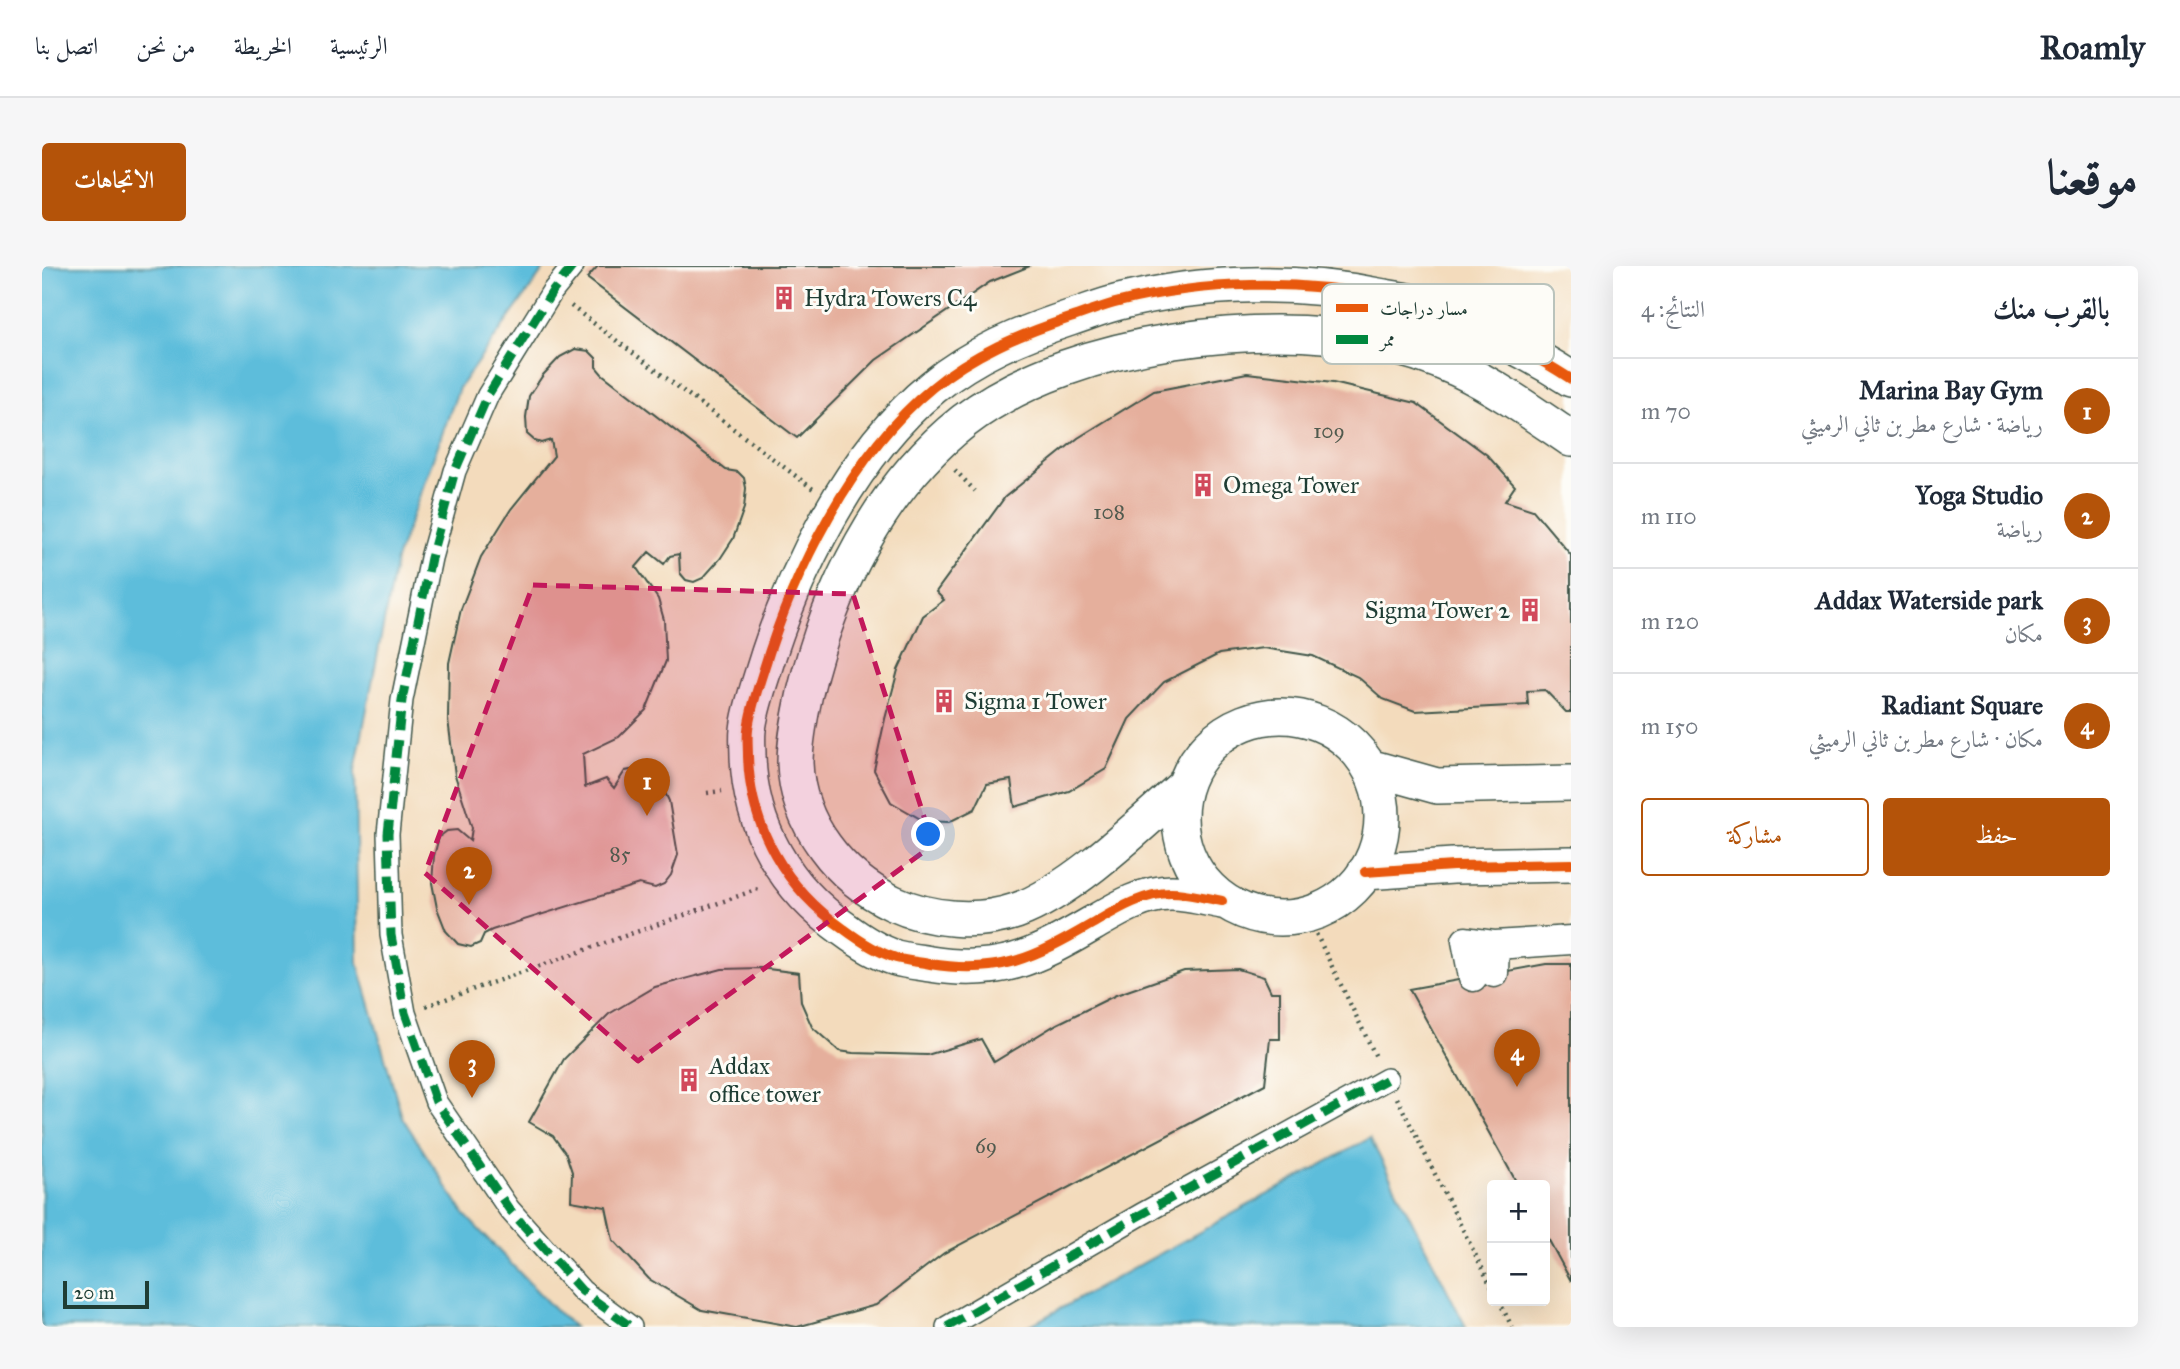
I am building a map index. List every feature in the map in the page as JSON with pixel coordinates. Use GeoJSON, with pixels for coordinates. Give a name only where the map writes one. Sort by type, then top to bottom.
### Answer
{"type":"FeatureCollection","features":[{"type":"Feature","properties":{"kind":"street"},"geometry":{"type":"LineString","coordinates":[[573,266],[552,292],[488,395],[454,471],[430,558],[402,701],[388,834],[391,935],[405,1013],[436,1102],[509,1209],[582,1291],[631,1327]]}},
{"type":"Feature","properties":{"kind":"street"},"geometry":{"type":"LineString","coordinates":[[1222,901],[1199,878],[1184,849],[1179,817],[1185,785],[1200,756],[1224,733],[1255,719],[1288,716],[1320,723],[1348,741],[1369,767],[1381,802],[1380,838],[1365,872],[1349,891],[1329,906],[1307,915],[1278,919],[1249,914],[1222,901],[1170,892],[1129,903],[1049,949],[996,967],[968,968],[897,958],[866,945],[819,912],[788,878],[771,849],[756,812],[748,772],[747,732],[761,678],[782,616],[804,565],[836,506],[886,433],[933,387],[987,351],[1046,326],[1119,302],[1159,294],[1252,285],[1322,288]]}},
{"type":"Feature","properties":{"kind":"street"},"geometry":{"type":"LineString","coordinates":[[1185,785],[1095,861],[1056,890],[1016,911],[978,918],[942,917],[908,910],[874,894],[836,863],[814,831],[801,799],[795,765],[802,706],[821,635],[840,588],[890,499],[921,460],[965,421],[1008,394],[1054,373],[1108,355],[1154,344],[1251,333],[1322,335]]}},
{"type":"Feature","properties":{"kind":"street"},"geometry":{"type":"LineString","coordinates":[[1446,364],[1502,392],[1571,439]]}},
{"type":"Feature","properties":{"kind":"street"},"geometry":{"type":"LineString","coordinates":[[1549,364],[1571,379]]}},
{"type":"Feature","properties":{"kind":"street"},"geometry":{"type":"LineString","coordinates":[[1369,767],[1437,786],[1571,783]]}},
{"type":"Feature","properties":{"kind":"street"},"geometry":{"type":"LineString","coordinates":[[1365,872],[1452,866],[1571,864]]}},
{"type":"Feature","properties":{"kind":"street"},"geometry":{"type":"LineString","coordinates":[[1484,975],[1466,942],[1495,945],[1571,940]]}},
{"type":"Feature","properties":{"kind":"street"},"geometry":{"type":"LineString","coordinates":[[947,1327],[1142,1214],[1387,1079]]}},
{"type":"Feature","properties":{"kind":"path"},"geometry":{"type":"LineString","coordinates":[[552,292],[836,506]]}},
{"type":"Feature","properties":{"kind":"path"},"geometry":{"type":"LineString","coordinates":[[405,1013],[788,878]]}},
{"type":"Feature","properties":{"kind":"path"},"geometry":{"type":"LineString","coordinates":[[1502,1306],[1512,1327]]}},
{"type":"Feature","properties":{"kind":"highlighted area"},"geometry":{"type":"Polygon","coordinates":[[[533,585],[853,594],[933,845],[638,1061],[425,873],[533,585]]]}},
{"type":"Feature","properties":{"kind":"water"},"geometry":{"type":"Polygon","coordinates":[[[42,266],[546,266],[459,388],[396,560],[355,770],[358,963],[402,1117],[464,1214],[574,1327],[42,1327],[42,266]]]}},
{"type":"Feature","properties":{"kind":"water"},"geometry":{"type":"Polygon","coordinates":[[[1370,1138],[1466,1327],[1027,1327],[1370,1138]]]}},
{"type":"Feature","properties":{"kind":"building"},"geometry":{"type":"Polygon","coordinates":[[[598,266],[1030,266],[990,282],[876,360],[797,438],[587,278],[598,266]]]}},
{"type":"Feature","properties":{"kind":"building"},"geometry":{"type":"Polygon","coordinates":[[[575,349],[589,351],[596,358],[596,367],[602,374],[726,470],[738,472],[744,478],[746,488],[744,508],[733,539],[703,578],[694,582],[686,580],[680,573],[679,554],[670,556],[664,564],[649,552],[636,567],[658,599],[664,620],[666,661],[646,710],[619,737],[583,754],[585,787],[606,779],[614,788],[625,771],[643,768],[652,772],[659,780],[669,801],[678,855],[671,875],[664,884],[655,888],[639,884],[492,930],[484,934],[480,943],[471,947],[458,944],[446,931],[437,908],[432,883],[439,837],[447,831],[457,830],[470,841],[472,828],[455,775],[448,719],[449,663],[461,609],[481,557],[511,509],[554,456],[551,440],[541,443],[527,434],[529,396],[543,375],[560,357],[575,349]]]}},
{"type":"Feature","properties":{"kind":"building"},"geometry":{"type":"Polygon","coordinates":[[[1247,373],[1333,383],[1416,403],[1487,455],[1515,486],[1505,501],[1533,510],[1571,555],[1571,712],[1566,712],[1545,690],[1527,691],[1528,705],[1415,711],[1383,699],[1358,677],[1313,656],[1263,648],[1219,654],[1164,682],[1129,719],[1106,769],[1069,791],[1015,807],[1011,780],[987,784],[975,809],[949,822],[924,821],[891,802],[874,770],[898,670],[923,616],[944,600],[936,592],[1005,497],[1078,438],[1154,391],[1247,373]]]}},
{"type":"Feature","properties":{"kind":"building"},"geometry":{"type":"Polygon","coordinates":[[[1546,964],[1571,964],[1571,1281],[1550,1242],[1550,1180],[1515,1180],[1409,989],[1546,964]]]}},
{"type":"Feature","properties":{"kind":"building"},"geometry":{"type":"Polygon","coordinates":[[[760,968],[799,973],[801,1002],[812,1027],[839,1051],[853,1053],[927,1055],[981,1039],[994,1062],[1057,1024],[1116,995],[1184,971],[1238,969],[1264,977],[1271,992],[1280,992],[1280,1039],[1270,1039],[1265,1084],[944,1253],[876,1305],[797,1327],[702,1310],[649,1279],[613,1240],[606,1207],[571,1201],[572,1172],[566,1154],[553,1136],[529,1122],[564,1059],[609,1014],[655,987],[722,969],[760,968]]]}},
{"type":"Feature","properties":{"kind":"marked path"},"geometry":{"type":"LineString","coordinates":[[573,266],[552,292],[488,395],[455,471],[431,558],[402,700],[388,834],[391,935],[405,1013],[436,1102],[509,1209],[582,1291],[631,1327]]}},
{"type":"Feature","properties":{"kind":"marked path"},"geometry":{"type":"LineString","coordinates":[[947,1327],[1142,1214],[1387,1079]]}},
{"type":"Feature","properties":{"kind":"cycle path"},"geometry":{"type":"LineString","coordinates":[[1222,901],[1177,893],[1150,896],[1120,908],[1052,946],[1015,961],[996,965],[954,967],[889,956],[869,946],[823,913],[789,876],[775,855],[764,832],[750,782],[748,730],[758,686],[776,634],[808,556],[829,517],[876,446],[903,414],[948,375],[998,346],[1106,305],[1151,295],[1218,286],[1322,287]]}},
{"type":"Feature","properties":{"kind":"cycle path"},"geometry":{"type":"LineString","coordinates":[[1547,364],[1571,379]]}},
{"type":"Feature","properties":{"kind":"cycle path"},"geometry":{"type":"LineString","coordinates":[[1365,872],[1453,866],[1571,864]]}},
{"type":"Feature","properties":{"kind":"place","name":"Hydra Towers C4"},"geometry":{"type":"Point","coordinates":[784,298]}},
{"type":"Feature","properties":{"kind":"place","name":"Omega Tower"},"geometry":{"type":"Point","coordinates":[1203,485]}},
{"type":"Feature","properties":{"kind":"place","name":"Sigma Tower 2"},"geometry":{"type":"Point","coordinates":[1530,610]}},
{"type":"Feature","properties":{"kind":"place","name":"Sigma 1 Tower"},"geometry":{"type":"Point","coordinates":[944,701]}},
{"type":"Feature","properties":{"kind":"place","name":"Marina Bay Gym"},"geometry":{"type":"Point","coordinates":[647,816]}},
{"type":"Feature","properties":{"kind":"place","name":"Yoga Studio"},"geometry":{"type":"Point","coordinates":[469,905]}},
{"type":"Feature","properties":{"kind":"place","name":"Addax office tower"},"geometry":{"type":"Point","coordinates":[689,1080]}},
{"type":"Feature","properties":{"kind":"place","name":"Radiant Square"},"geometry":{"type":"Point","coordinates":[1517,1087]}},
{"type":"Feature","properties":{"kind":"place","name":"Addax Waterside park"},"geometry":{"type":"Point","coordinates":[472,1098]}}]}
